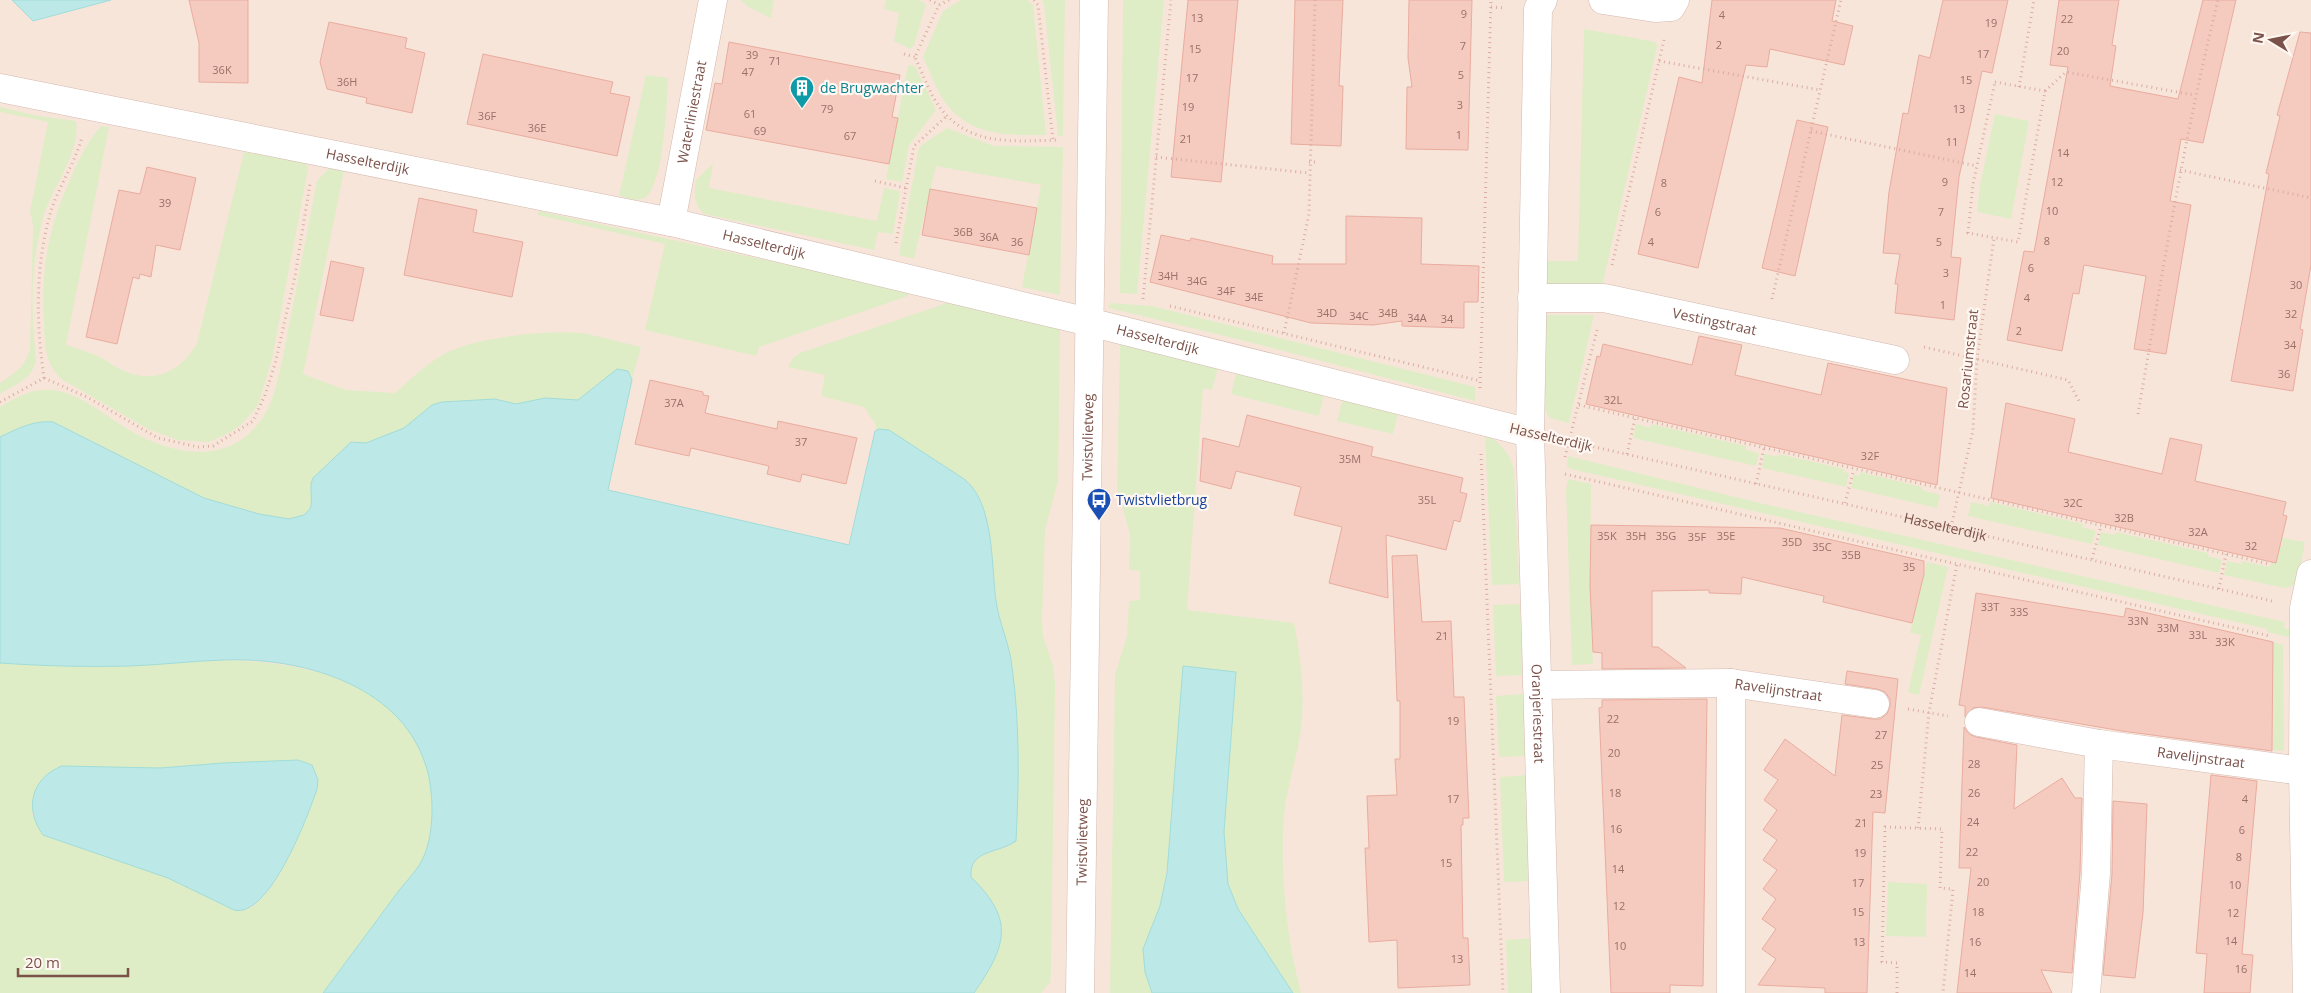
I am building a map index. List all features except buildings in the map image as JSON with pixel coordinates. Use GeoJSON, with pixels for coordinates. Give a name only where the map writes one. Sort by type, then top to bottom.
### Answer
{"type":"FeatureCollection","features":[{"type":"Feature","properties":{"kind":"street","name":"Waterliniestraat"},"geometry":{"type":"LineString","coordinates":[[671,222],[713,0]]}},
{"type":"Feature","properties":{"kind":"street","name":"Twistvlietweg"},"geometry":{"type":"LineString","coordinates":[[1080,993],[1094,0]]}},
{"type":"Feature","properties":{"kind":"street"},"geometry":{"type":"LineString","coordinates":[[1530,433],[1538,8],[1543,0]]}},
{"type":"Feature","properties":{"kind":"street"},"geometry":{"type":"LineString","coordinates":[[1603,0],[1655,8],[1671,7],[1675,0]]}},
{"type":"Feature","properties":{"kind":"street","name":"Hasselterdijk"},"geometry":{"type":"LineString","coordinates":[[0,88],[671,222],[890,275],[1089,309],[1530,433]]}},
{"type":"Feature","properties":{"kind":"street","name":"Vestingstraat"},"geometry":{"type":"LineString","coordinates":[[1532,298],[1604,298],[1895,360]]}},
{"type":"Feature","properties":{"kind":"street","name":"Oranjeriestraat"},"geometry":{"type":"LineString","coordinates":[[1530,433],[1546,993]]}},
{"type":"Feature","properties":{"kind":"street"},"geometry":{"type":"LineString","coordinates":[[2307,993],[2303,771],[2304,644],[2311,574]]}},
{"type":"Feature","properties":{"kind":"street"},"geometry":{"type":"LineString","coordinates":[[1537,684],[1731,683]]}},
{"type":"Feature","properties":{"kind":"street","name":"Ravelijnstraat"},"geometry":{"type":"LineString","coordinates":[[1731,993],[1731,683],[1875,704]]}},
{"type":"Feature","properties":{"kind":"street","name":"Ravelijnstraat"},"geometry":{"type":"LineString","coordinates":[[1979,722],[2099,744],[2303,771]]}},
{"type":"Feature","properties":{"kind":"street"},"geometry":{"type":"LineString","coordinates":[[2086,993],[2096,873],[2099,744]]}},
{"type":"Feature","properties":{"kind":"path"},"geometry":{"type":"LineString","coordinates":[[930,0],[939,5]]}},
{"type":"Feature","properties":{"kind":"path"},"geometry":{"type":"LineString","coordinates":[[915,57],[939,5],[949,0]]}},
{"type":"Feature","properties":{"kind":"path"},"geometry":{"type":"LineString","coordinates":[[904,54],[915,57],[941,108],[960,128],[996,141],[1053,140],[1038,4],[1034,0]]}},
{"type":"Feature","properties":{"kind":"path"},"geometry":{"type":"LineString","coordinates":[[1142,299],[1171,0]]}},
{"type":"Feature","properties":{"kind":"path"},"geometry":{"type":"LineString","coordinates":[[1284,333],[1309,214],[1315,0]]}},
{"type":"Feature","properties":{"kind":"path"},"geometry":{"type":"LineString","coordinates":[[1491,0],[1480,420],[1503,993]]}},
{"type":"Feature","properties":{"kind":"path"},"geometry":{"type":"LineString","coordinates":[[1765,332],[1840,0]]}},
{"type":"Feature","properties":{"kind":"path"},"geometry":{"type":"LineString","coordinates":[[2019,87],[2034,0]]}},
{"type":"Feature","properties":{"kind":"path"},"geometry":{"type":"LineString","coordinates":[[2138,414],[2194,95],[2218,0]]}},
{"type":"Feature","properties":{"kind":"path"},"geometry":{"type":"LineString","coordinates":[[1659,61],[1820,90]]}},
{"type":"Feature","properties":{"kind":"path"},"geometry":{"type":"LineString","coordinates":[[2045,91],[1995,82],[1977,166],[1968,233],[2018,242],[2045,91],[2066,72],[2194,95]]}},
{"type":"Feature","properties":{"kind":"path"},"geometry":{"type":"LineString","coordinates":[[44,378],[38,295],[44,236],[52,209],[81,140],[89,107]]}},
{"type":"Feature","properties":{"kind":"path"},"geometry":{"type":"LineString","coordinates":[[890,275],[914,146],[948,115]]}},
{"type":"Feature","properties":{"kind":"path"},"geometry":{"type":"LineString","coordinates":[[1811,130],[1977,166]]}},
{"type":"Feature","properties":{"kind":"path"},"geometry":{"type":"LineString","coordinates":[[44,378],[87,397],[158,438],[198,447],[213,446],[253,421],[265,395],[279,346],[295,276],[316,150]]}},
{"type":"Feature","properties":{"kind":"path"},"geometry":{"type":"LineString","coordinates":[[1156,157],[1309,173]]}},
{"type":"Feature","properties":{"kind":"path"},"geometry":{"type":"LineString","coordinates":[[1309,162],[1318,162]]}},
{"type":"Feature","properties":{"kind":"path"},"geometry":{"type":"LineString","coordinates":[[2180,170],[2311,198]]}},
{"type":"Feature","properties":{"kind":"path"},"geometry":{"type":"LineString","coordinates":[[875,181],[906,188]]}},
{"type":"Feature","properties":{"kind":"path","name":"Rosariumstraat"},"geometry":{"type":"LineString","coordinates":[[1951,527],[1973,430],[1977,359],[1994,238]]}},
{"type":"Feature","properties":{"kind":"path"},"geometry":{"type":"LineString","coordinates":[[1089,309],[1142,299],[1152,301]]}},
{"type":"Feature","properties":{"kind":"path"},"geometry":{"type":"LineString","coordinates":[[1161,304],[1481,381]]}},
{"type":"Feature","properties":{"kind":"path"},"geometry":{"type":"LineString","coordinates":[[1895,360],[1912,344],[2068,380],[2080,402]]}},
{"type":"Feature","properties":{"kind":"path"},"geometry":{"type":"LineString","coordinates":[[0,402],[44,378]]}},
{"type":"Feature","properties":{"kind":"path"},"geometry":{"type":"LineString","coordinates":[[1579,405],[2269,564]]}},
{"type":"Feature","properties":{"kind":"path"},"geometry":{"type":"LineString","coordinates":[[1626,454],[1635,418]]}},
{"type":"Feature","properties":{"kind":"path","name":"Hasselterdijk"},"geometry":{"type":"LineString","coordinates":[[1530,433],[2308,609]]}},
{"type":"Feature","properties":{"kind":"path"},"geometry":{"type":"LineString","coordinates":[[1756,484],[1764,448]]}},
{"type":"Feature","properties":{"kind":"path"},"geometry":{"type":"LineString","coordinates":[[1845,503],[1854,469]]}},
{"type":"Feature","properties":{"kind":"path"},"geometry":{"type":"LineString","coordinates":[[1562,474],[2304,644]]}},
{"type":"Feature","properties":{"kind":"path"},"geometry":{"type":"LineString","coordinates":[[2092,560],[2100,526]]}},
{"type":"Feature","properties":{"kind":"path"},"geometry":{"type":"LineString","coordinates":[[2218,589],[2226,554]]}},
{"type":"Feature","properties":{"kind":"path"},"geometry":{"type":"LineString","coordinates":[[1918,828],[1929,712],[1957,564]]}},
{"type":"Feature","properties":{"kind":"path"},"geometry":{"type":"LineString","coordinates":[[1875,704],[1979,722]]}},
{"type":"Feature","properties":{"kind":"path"},"geometry":{"type":"LineString","coordinates":[[1897,993],[1897,963],[1882,962],[1886,827],[1942,829],[1940,888],[1953,888],[1943,993]]}},
{"type":"Feature","properties":{"kind":"shaded area"},"geometry":{"type":"Polygon","coordinates":[[[0,0],[2311,0],[2311,993],[0,993],[0,0]]]}},
{"type":"Feature","properties":{"kind":"green space"},"geometry":{"type":"Polygon","coordinates":[[[741,0],[774,0],[771,18],[747,6],[741,0]]]}},
{"type":"Feature","properties":{"kind":"green space"},"geometry":{"type":"Polygon","coordinates":[[[886,0],[919,0],[926,4],[914,45],[910,49],[894,41],[899,13],[884,9],[886,0]]]}},
{"type":"Feature","properties":{"kind":"green space"},"geometry":{"type":"Polygon","coordinates":[[[961,0],[1027,0],[1033,5],[1046,135],[1005,134],[980,129],[957,115],[943,100],[923,57],[943,11],[961,0]]]}},
{"type":"Feature","properties":{"kind":"green space"},"geometry":{"type":"Polygon","coordinates":[[[1041,0],[1065,0],[1063,136],[1058,136],[1044,3],[1041,0]]]}},
{"type":"Feature","properties":{"kind":"green space"},"geometry":{"type":"Polygon","coordinates":[[[1123,0],[1164,0],[1137,294],[1120,293],[1123,0]]]}},
{"type":"Feature","properties":{"kind":"green space"},"geometry":{"type":"Polygon","coordinates":[[[1584,29],[1656,42],[1657,47],[1602,286],[1546,285],[1546,261],[1578,261],[1584,29]]]}},
{"type":"Feature","properties":{"kind":"green space"},"geometry":{"type":"Polygon","coordinates":[[[908,65],[915,66],[936,110],[909,145],[902,182],[886,179],[908,65]]]}},
{"type":"Feature","properties":{"kind":"green space"},"geometry":{"type":"Polygon","coordinates":[[[646,75],[668,78],[665,123],[660,160],[651,190],[645,198],[635,200],[619,196],[646,75]]]}},
{"type":"Feature","properties":{"kind":"green space"},"geometry":{"type":"Polygon","coordinates":[[[0,107],[38,116],[76,121],[77,131],[72,153],[44,213],[36,251],[33,298],[36,361],[31,373],[27,377],[0,394],[0,383],[15,373],[22,365],[30,349],[33,225],[30,211],[48,122],[0,112],[0,107]]]}},
{"type":"Feature","properties":{"kind":"green space"},"geometry":{"type":"Polygon","coordinates":[[[1995,114],[2029,121],[2011,219],[1977,212],[1980,185],[1995,114]]]}},
{"type":"Feature","properties":{"kind":"green space"},"geometry":{"type":"Polygon","coordinates":[[[101,126],[109,127],[66,345],[92,354],[116,367],[140,376],[150,376],[169,371],[185,360],[197,343],[244,152],[306,163],[308,169],[272,359],[258,405],[242,424],[231,432],[209,442],[178,440],[148,429],[63,380],[49,362],[45,340],[43,303],[48,248],[57,212],[72,175],[92,137],[101,126]]]}},
{"type":"Feature","properties":{"kind":"green space"},"geometry":{"type":"Polygon","coordinates":[[[947,128],[994,146],[1063,147],[1060,295],[1022,287],[1041,185],[936,166],[914,259],[899,255],[919,147],[947,128]]]}},
{"type":"Feature","properties":{"kind":"green space"},"geometry":{"type":"Polygon","coordinates":[[[713,163],[709,188],[877,221],[884,188],[900,191],[893,234],[878,232],[874,250],[704,214],[700,210],[695,198],[696,180],[713,163]]]}},
{"type":"Feature","properties":{"kind":"green space"},"geometry":{"type":"Polygon","coordinates":[[[329,168],[344,171],[303,374],[346,390],[395,393],[432,362],[459,347],[512,336],[567,332],[589,334],[641,347],[632,380],[631,375],[617,369],[578,400],[545,398],[516,404],[499,399],[432,405],[404,428],[366,443],[353,441],[311,489],[312,502],[308,513],[296,518],[287,519],[259,514],[204,498],[53,422],[32,424],[0,437],[0,407],[26,394],[39,390],[54,390],[74,396],[131,431],[169,447],[208,452],[226,448],[242,439],[257,425],[273,396],[282,362],[317,181],[329,168]]]}},
{"type":"Feature","properties":{"kind":"green space"},"geometry":{"type":"Polygon","coordinates":[[[539,211],[909,291],[908,296],[759,347],[756,356],[645,330],[665,244],[538,215],[539,211]]]}},
{"type":"Feature","properties":{"kind":"green space"},"geometry":{"type":"Polygon","coordinates":[[[950,302],[1028,322],[1060,328],[1058,481],[1045,530],[1042,620],[1043,636],[1053,666],[1055,684],[1051,974],[1050,983],[1041,993],[974,993],[993,961],[999,947],[1001,934],[1000,921],[995,907],[971,877],[972,870],[977,859],[987,853],[1007,847],[1012,665],[996,602],[990,539],[964,479],[876,429],[875,431],[876,425],[864,407],[821,396],[825,375],[788,367],[793,358],[800,353],[950,302]]]}},
{"type":"Feature","properties":{"kind":"green space"},"geometry":{"type":"Polygon","coordinates":[[[1110,303],[1152,306],[1475,387],[1475,401],[1109,308],[1110,303]]]}},
{"type":"Feature","properties":{"kind":"green space"},"geometry":{"type":"Polygon","coordinates":[[[1545,315],[1594,315],[1569,423],[1550,418],[1543,407],[1545,315]]]}},
{"type":"Feature","properties":{"kind":"green space"},"geometry":{"type":"Polygon","coordinates":[[[1120,344],[1218,367],[1212,390],[1203,388],[1187,610],[1294,623],[1299,649],[1303,703],[1301,729],[1285,804],[1283,860],[1285,905],[1291,949],[1301,993],[1293,993],[1234,903],[1228,884],[1224,832],[1169,858],[1160,906],[1143,949],[1145,972],[1152,993],[1110,993],[1115,675],[1127,636],[1129,601],[1140,600],[1140,571],[1129,570],[1130,534],[1117,489],[1120,344]]]}},
{"type":"Feature","properties":{"kind":"green space"},"geometry":{"type":"Polygon","coordinates":[[[1236,373],[1324,394],[1319,416],[1231,394],[1236,373]]]}},
{"type":"Feature","properties":{"kind":"green space"},"geometry":{"type":"Polygon","coordinates":[[[1343,399],[1398,414],[1393,434],[1337,421],[1343,399]]]}},
{"type":"Feature","properties":{"kind":"green space"},"geometry":{"type":"Polygon","coordinates":[[[1636,424],[1650,428],[1651,424],[1746,446],[1746,450],[1759,453],[1756,466],[1633,438],[1636,424]]]}},
{"type":"Feature","properties":{"kind":"green space"},"geometry":{"type":"Polygon","coordinates":[[[1485,435],[1503,448],[1514,469],[1519,584],[1492,585],[1485,435]]]}},
{"type":"Feature","properties":{"kind":"green space"},"geometry":{"type":"Polygon","coordinates":[[[1764,454],[1778,457],[1779,454],[1844,469],[1843,472],[1849,473],[1846,487],[1762,468],[1764,454]]]}},
{"type":"Feature","properties":{"kind":"green space"},"geometry":{"type":"Polygon","coordinates":[[[1568,456],[1764,504],[2285,622],[2284,628],[2295,631],[2296,639],[2267,632],[2267,629],[1571,469],[1567,466],[1568,456]]]}},
{"type":"Feature","properties":{"kind":"green space"},"geometry":{"type":"Polygon","coordinates":[[[1860,472],[1922,487],[1922,490],[1940,495],[1937,508],[1851,488],[1854,475],[1860,476],[1860,472]]]}},
{"type":"Feature","properties":{"kind":"green space"},"geometry":{"type":"Polygon","coordinates":[[[1568,479],[1591,484],[1590,593],[1593,664],[1572,665],[1566,490],[1568,479]]]}},
{"type":"Feature","properties":{"kind":"green space"},"geometry":{"type":"Polygon","coordinates":[[[1971,502],[1989,506],[1990,502],[2083,524],[2082,527],[2096,531],[2092,544],[1968,516],[1971,502]]]}},
{"type":"Feature","properties":{"kind":"green space"},"geometry":{"type":"Polygon","coordinates":[[[2101,532],[2115,535],[2116,532],[2208,553],[2208,556],[2222,560],[2219,573],[2098,545],[2101,532]]]}},
{"type":"Feature","properties":{"kind":"green space"},"geometry":{"type":"Polygon","coordinates":[[[2282,538],[2305,542],[2297,585],[2284,588],[2224,575],[2227,561],[2241,564],[2242,561],[2270,567],[2271,562],[2276,563],[2281,545],[2283,545],[2282,538]]]}},
{"type":"Feature","properties":{"kind":"green space"},"geometry":{"type":"Polygon","coordinates":[[[1927,562],[1948,567],[1919,695],[1908,692],[1921,635],[1910,633],[1927,562]]]}},
{"type":"Feature","properties":{"kind":"green space"},"geometry":{"type":"Polygon","coordinates":[[[1520,604],[1523,675],[1496,676],[1493,605],[1520,604]]]}},
{"type":"Feature","properties":{"kind":"green space"},"geometry":{"type":"Polygon","coordinates":[[[2273,642],[2283,645],[2284,751],[2273,750],[2273,642]]]}},
{"type":"Feature","properties":{"kind":"green space"},"geometry":{"type":"Polygon","coordinates":[[[224,660],[288,666],[320,673],[350,684],[377,699],[400,719],[418,745],[429,777],[432,796],[431,828],[424,856],[416,870],[323,993],[0,993],[0,663],[128,666],[224,660]],[[292,760],[160,768],[32,813],[37,825],[168,878],[234,910],[251,908],[272,886],[306,819],[317,789],[292,760]]]}},
{"type":"Feature","properties":{"kind":"green space"},"geometry":{"type":"Polygon","coordinates":[[[1523,694],[1526,756],[1499,757],[1496,696],[1523,694]]]}},
{"type":"Feature","properties":{"kind":"green space"},"geometry":{"type":"Polygon","coordinates":[[[1526,775],[1531,881],[1504,882],[1500,777],[1526,775]]]}},
{"type":"Feature","properties":{"kind":"green space"},"geometry":{"type":"Polygon","coordinates":[[[1888,882],[1927,884],[1926,937],[1886,936],[1888,882]]]}},
{"type":"Feature","properties":{"kind":"green space"},"geometry":{"type":"Polygon","coordinates":[[[1533,938],[1535,993],[1508,993],[1506,940],[1533,938]]]}},
{"type":"Feature","properties":{"kind":"water"},"geometry":{"type":"Polygon","coordinates":[[[12,0],[111,0],[33,21],[12,0]]]}},
{"type":"Feature","properties":{"kind":"water"},"geometry":{"type":"Polygon","coordinates":[[[617,369],[628,371],[632,380],[608,490],[849,545],[875,431],[879,429],[889,430],[964,479],[974,490],[981,503],[990,536],[996,601],[1011,659],[1018,732],[1018,776],[1016,841],[986,853],[975,861],[972,868],[971,877],[995,907],[1000,921],[1001,934],[999,947],[993,961],[974,993],[323,993],[416,870],[428,846],[432,822],[432,797],[428,773],[412,735],[393,713],[369,694],[342,680],[313,670],[252,660],[113,666],[0,663],[0,437],[6,434],[39,422],[53,422],[204,498],[259,514],[289,519],[304,515],[310,509],[313,478],[351,442],[366,443],[404,428],[432,405],[442,402],[495,399],[516,404],[545,398],[578,400],[617,369]]]}},
{"type":"Feature","properties":{"kind":"water"},"geometry":{"type":"Polygon","coordinates":[[[1183,666],[1236,672],[1224,832],[1228,884],[1238,909],[1293,993],[1152,993],[1145,972],[1143,949],[1160,906],[1167,873],[1183,666]]]}},
{"type":"Feature","properties":{"kind":"water"},"geometry":{"type":"Polygon","coordinates":[[[298,760],[312,765],[318,780],[317,789],[296,842],[285,863],[273,883],[260,899],[247,908],[234,910],[168,878],[43,835],[37,825],[32,805],[37,786],[43,778],[62,766],[160,768],[298,760]]]}},
{"type":"Feature","properties":{"kind":"place","name":"de Brugwachter"},"geometry":{"type":"Point","coordinates":[802,109]}},
{"type":"Feature","properties":{"kind":"place","name":"Twistvlietbrug"},"geometry":{"type":"Point","coordinates":[1099,521]}}]}
